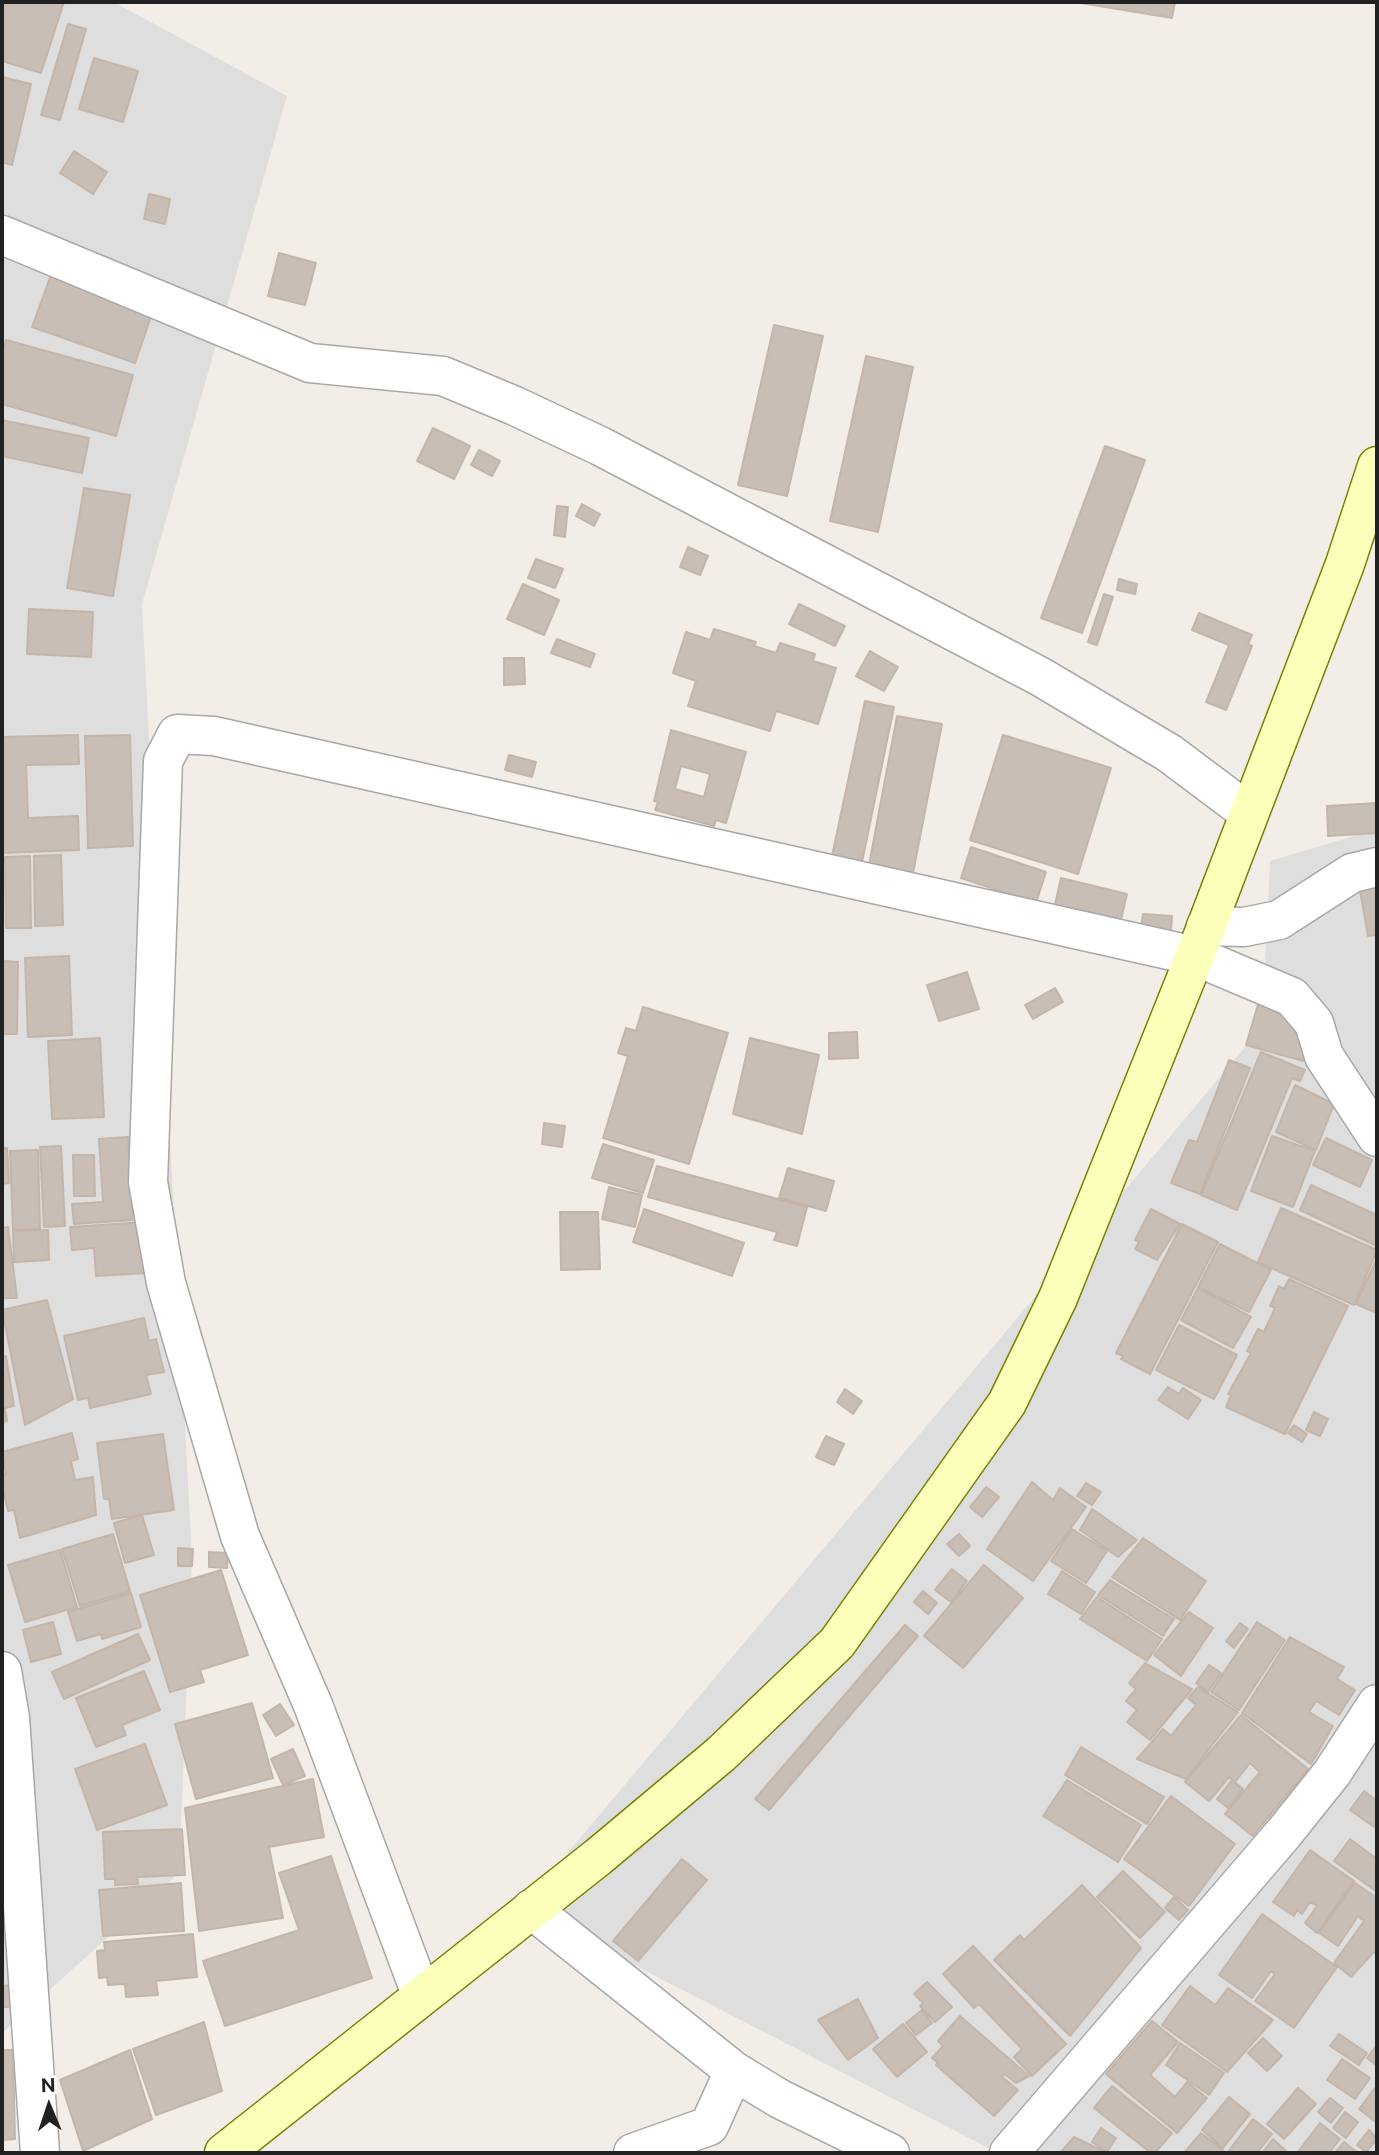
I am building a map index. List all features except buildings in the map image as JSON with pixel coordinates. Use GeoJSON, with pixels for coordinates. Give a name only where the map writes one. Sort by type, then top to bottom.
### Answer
{"type":"FeatureCollection","features":[{"type":"Feature","properties":{"kind":"street"},"geometry":{"type":"LineString","coordinates":[[2,235],[310,363],[443,376],[515,405],[600,446],[1041,677],[1169,752],[1250,813]]}},
{"type":"Feature","properties":{"kind":"street"},"geometry":{"type":"LineString","coordinates":[[224,2153],[421,1994],[598,1857],[720,1754],[837,1643],[1007,1403],[1058,1298],[1200,941],[1345,564],[1377,466]]}},
{"type":"Feature","properties":{"kind":"street"},"geometry":{"type":"LineString","coordinates":[[421,1994],[313,1705],[240,1536],[166,1283],[148,1182],[163,761],[177,734],[214,736],[1200,941],[1292,997],[1314,1023],[1324,1056],[1377,1137]]}},
{"type":"Feature","properties":{"kind":"street"},"geometry":{"type":"LineString","coordinates":[[1200,941],[1244,927],[1279,920],[1352,873],[1377,867]]}},
{"type":"Feature","properties":{"kind":"street"},"geometry":{"type":"LineString","coordinates":[[2,1671],[10,1718],[40,2153]]}},
{"type":"Feature","properties":{"kind":"street"},"geometry":{"type":"LineString","coordinates":[[1009,2153],[1284,1833],[1332,1773],[1377,1704]]}},
{"type":"Feature","properties":{"kind":"street"},"geometry":{"type":"LineString","coordinates":[[531,1909],[734,2071],[780,2099],[890,2153]]}},
{"type":"Feature","properties":{"kind":"street"},"geometry":{"type":"LineString","coordinates":[[633,2153],[709,2126],[734,2071]]}},
{"type":"Feature","properties":{"kind":"shaded area"},"geometry":{"type":"Polygon","coordinates":[[[2,2],[114,2],[287,96],[142,604],[192,1559],[179,1873],[2,2033],[2,2]]]}},
{"type":"Feature","properties":{"kind":"shaded area"},"geometry":{"type":"Polygon","coordinates":[[[1377,829],[1377,2153],[998,2153],[522,1907],[1262,1027],[1270,861],[1377,829]]]}}]}
